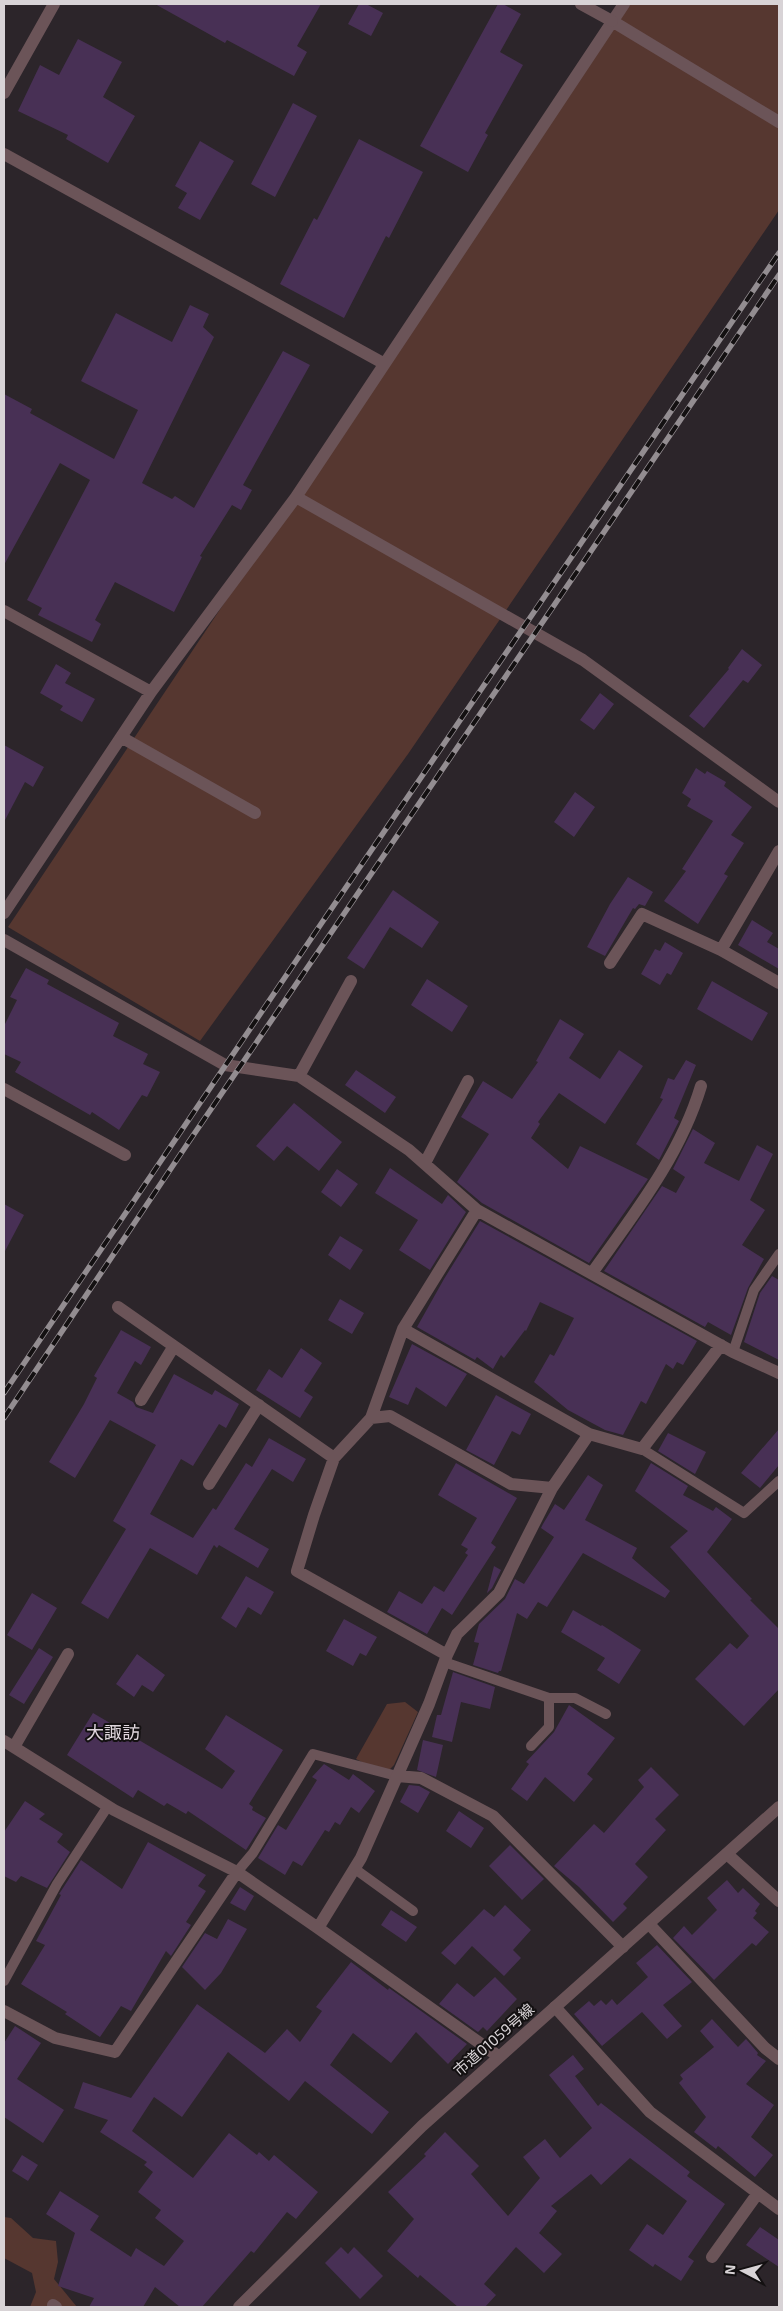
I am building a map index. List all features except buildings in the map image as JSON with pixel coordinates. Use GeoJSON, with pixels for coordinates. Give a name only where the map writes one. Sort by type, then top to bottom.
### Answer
{"type":"FeatureCollection","features":[{"type":"Feature","properties":{"kind":"street"},"geometry":{"type":"LineString","coordinates":[[4,93],[54,4]]}},
{"type":"Feature","properties":{"kind":"street"},"geometry":{"type":"LineString","coordinates":[[581,4],[779,122]]}},
{"type":"Feature","properties":{"kind":"street"},"geometry":{"type":"LineString","coordinates":[[4,914],[151,692],[296,497],[624,4]]}},
{"type":"Feature","properties":{"kind":"street"},"geometry":{"type":"LineString","coordinates":[[4,154],[384,363]]}},
{"type":"Feature","properties":{"kind":"street"},"geometry":{"type":"LineString","coordinates":[[296,497],[583,660],[779,802]]}},
{"type":"Feature","properties":{"kind":"street"},"geometry":{"type":"LineString","coordinates":[[4,611],[151,692]]}},
{"type":"Feature","properties":{"kind":"street"},"geometry":{"type":"LineString","coordinates":[[121,737],[255,813]]}},
{"type":"Feature","properties":{"kind":"street"},"geometry":{"type":"LineString","coordinates":[[721,950],[779,851]]}},
{"type":"Feature","properties":{"kind":"street"},"geometry":{"type":"LineString","coordinates":[[610,963],[642,914],[721,950],[779,983]]}},
{"type":"Feature","properties":{"kind":"street"},"geometry":{"type":"LineString","coordinates":[[4,940],[225,1065],[300,1076],[410,1150],[476,1210],[733,1352],[779,1373]]}},
{"type":"Feature","properties":{"kind":"street"},"geometry":{"type":"LineString","coordinates":[[300,1076],[351,981]]}},
{"type":"Feature","properties":{"kind":"street"},"geometry":{"type":"LineString","coordinates":[[425,1163],[468,1080]]}},
{"type":"Feature","properties":{"kind":"street"},"geometry":{"type":"LineString","coordinates":[[592,1273],[660,1178],[694,1108],[701,1086]]}},
{"type":"Feature","properties":{"kind":"street"},"geometry":{"type":"LineString","coordinates":[[4,1089],[126,1155]]}},
{"type":"Feature","properties":{"kind":"street"},"geometry":{"type":"LineString","coordinates":[[446,1659],[297,1571],[334,1458],[371,1418],[404,1329],[476,1210]]}},
{"type":"Feature","properties":{"kind":"street"},"geometry":{"type":"LineString","coordinates":[[118,1307],[334,1458]]}},
{"type":"Feature","properties":{"kind":"street"},"geometry":{"type":"LineString","coordinates":[[404,1329],[589,1434],[642,1449],[721,1345]]}},
{"type":"Feature","properties":{"kind":"street"},"geometry":{"type":"LineString","coordinates":[[141,1400],[174,1346]]}},
{"type":"Feature","properties":{"kind":"street"},"geometry":{"type":"LineString","coordinates":[[209,1484],[259,1405]]}},
{"type":"Feature","properties":{"kind":"street"},"geometry":{"type":"LineString","coordinates":[[371,1418],[390,1416],[511,1484],[552,1488]]}},
{"type":"Feature","properties":{"kind":"street"},"geometry":{"type":"LineString","coordinates":[[318,1928],[362,1858],[457,1634],[499,1593],[552,1488],[589,1434]]}},
{"type":"Feature","properties":{"kind":"street"},"geometry":{"type":"LineString","coordinates":[[68,1654],[9,1744],[108,1806],[237,1872],[498,2056]]}},
{"type":"Feature","properties":{"kind":"street"},"geometry":{"type":"LineString","coordinates":[[396,1776],[421,1778],[493,1816],[623,1946]]}},
{"type":"Feature","properties":{"kind":"street","name":"市道01059号線"},"geometry":{"type":"LineString","coordinates":[[239,2307],[422,2126],[498,2056],[555,2008],[779,1807]]}},
{"type":"Feature","properties":{"kind":"street"},"geometry":{"type":"LineString","coordinates":[[727,1854],[779,1901]]}},
{"type":"Feature","properties":{"kind":"street"},"geometry":{"type":"LineString","coordinates":[[4,2010],[55,2038],[115,2052],[237,1872]]}},
{"type":"Feature","properties":{"kind":"street"},"geometry":{"type":"LineString","coordinates":[[649,1924],[765,2048],[779,2059]]}},
{"type":"Feature","properties":{"kind":"street"},"geometry":{"type":"LineString","coordinates":[[555,2008],[650,2112],[779,2209]]}},
{"type":"Feature","properties":{"kind":"street"},"geometry":{"type":"LineString","coordinates":[[712,2257],[758,2193]]}},
{"type":"Feature","properties":{"kind":"lane"},"geometry":{"type":"LineString","coordinates":[[733,1352],[754,1290],[779,1254]]}},
{"type":"Feature","properties":{"kind":"lane"},"geometry":{"type":"LineString","coordinates":[[642,1449],[744,1512],[779,1481]]}},
{"type":"Feature","properties":{"kind":"lane"},"geometry":{"type":"LineString","coordinates":[[446,1659],[549,1698],[575,1698],[606,1714]]}},
{"type":"Feature","properties":{"kind":"lane"},"geometry":{"type":"LineString","coordinates":[[531,1746],[549,1727],[549,1698]]}},
{"type":"Feature","properties":{"kind":"lane"},"geometry":{"type":"LineString","coordinates":[[237,1872],[253,1853],[313,1754],[396,1776]]}},
{"type":"Feature","properties":{"kind":"lane"},"geometry":{"type":"LineString","coordinates":[[4,1981],[57,1884],[108,1806]]}},
{"type":"Feature","properties":{"kind":"lane"},"geometry":{"type":"LineString","coordinates":[[355,1869],[413,1911]]}},
{"type":"Feature","properties":{"kind":"shaded area"},"geometry":{"type":"Polygon","coordinates":[[[624,4],[779,4],[779,210],[408,754],[200,1041],[8,927],[624,4]]]}},
{"type":"Feature","properties":{"kind":"shaded area"},"geometry":{"type":"Polygon","coordinates":[[[405,1702],[418,1712],[394,1765],[385,1774],[356,1759],[387,1704],[405,1702]]]}},
{"type":"Feature","properties":{"kind":"shaded area"},"geometry":{"type":"Polygon","coordinates":[[[4,2217],[11,2218],[33,2238],[56,2241],[58,2262],[54,2279],[77,2307],[30,2307],[36,2292],[32,2273],[4,2258],[4,2217]]]}},
{"type":"Feature","properties":{"kind":"railway"},"geometry":{"type":"LineString","coordinates":[[4,1393],[321,924],[779,253]]}},
{"type":"Feature","properties":{"kind":"railway"},"geometry":{"type":"LineString","coordinates":[[4,1418],[190,1140],[779,275]]}},
{"type":"Feature","properties":{"kind":"district","name":"大諏訪"},"geometry":{"type":"Point","coordinates":[113,1733]}}]}
